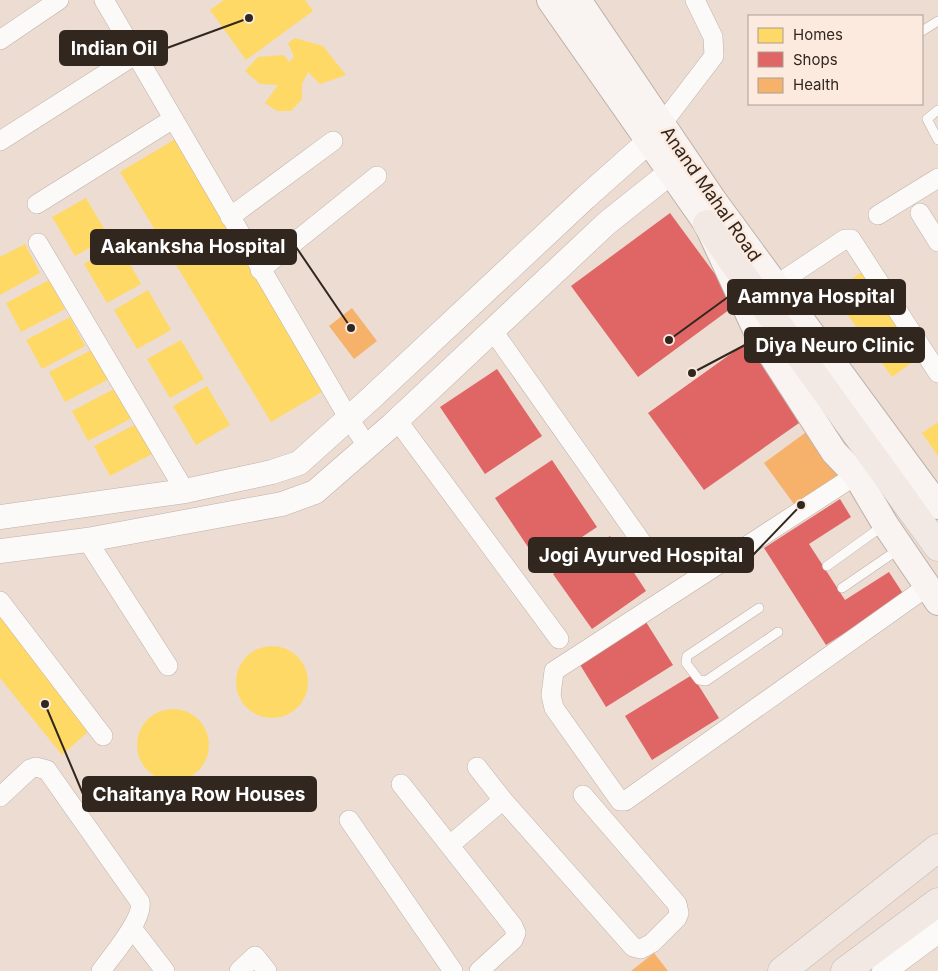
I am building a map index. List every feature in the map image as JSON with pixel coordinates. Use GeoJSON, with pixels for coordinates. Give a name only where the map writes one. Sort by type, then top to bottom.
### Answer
{"type":"FeatureCollection","features":[{"type":"Feature","properties":{"kind":"highway"},"geometry":{"type":"LineString","coordinates":[[707,224],[766,291],[938,547]]}},
{"type":"Feature","properties":{"kind":"highway"},"geometry":{"type":"LineString","coordinates":[[782,971],[938,848]]}},
{"type":"Feature","properties":{"kind":"highway"},"geometry":{"type":"LineString","coordinates":[[845,971],[938,902]]}},
{"type":"Feature","properties":{"kind":"main road","name":"Anand Mahal Road"},"geometry":{"type":"LineString","coordinates":[[550,0],[766,291],[938,506]]}},
{"type":"Feature","properties":{"kind":"main road","name":"Anand Mahal Road"},"geometry":{"type":"LineString","coordinates":[[578,0],[660,147],[707,224],[758,334],[834,452],[856,475],[885,524],[933,594]]}},
{"type":"Feature","properties":{"kind":"street"},"geometry":{"type":"LineString","coordinates":[[0,40],[59,0]]}},
{"type":"Feature","properties":{"kind":"street"},"geometry":{"type":"LineString","coordinates":[[104,0],[260,270],[349,419],[368,447]]}},
{"type":"Feature","properties":{"kind":"street"},"geometry":{"type":"LineString","coordinates":[[0,551],[87,540],[282,504],[315,492],[368,447],[607,223],[660,147],[714,56],[713,37],[695,0]]}},
{"type":"Feature","properties":{"kind":"street"},"geometry":{"type":"LineString","coordinates":[[0,141],[136,55]]}},
{"type":"Feature","properties":{"kind":"street"},"geometry":{"type":"LineString","coordinates":[[37,204],[172,118]]}},
{"type":"Feature","properties":{"kind":"street"},"geometry":{"type":"LineString","coordinates":[[230,217],[333,141]]}},
{"type":"Feature","properties":{"kind":"street"},"geometry":{"type":"LineString","coordinates":[[0,517],[185,491],[272,472],[299,463],[349,419],[585,198],[660,147]]}},
{"type":"Feature","properties":{"kind":"street"},"geometry":{"type":"LineString","coordinates":[[260,270],[377,176]]}},
{"type":"Feature","properties":{"kind":"street"},"geometry":{"type":"LineString","coordinates":[[878,215],[938,178]]}},
{"type":"Feature","properties":{"kind":"street"},"geometry":{"type":"LineString","coordinates":[[920,213],[938,242]]}},
{"type":"Feature","properties":{"kind":"street"},"geometry":{"type":"LineString","coordinates":[[766,291],[845,239],[851,239],[938,373]]}},
{"type":"Feature","properties":{"kind":"street"},"geometry":{"type":"LineString","coordinates":[[38,243],[185,491]]}},
{"type":"Feature","properties":{"kind":"street"},"geometry":{"type":"LineString","coordinates":[[493,331],[655,562]]}},
{"type":"Feature","properties":{"kind":"street"},"geometry":{"type":"LineString","coordinates":[[397,420],[559,639]]}},
{"type":"Feature","properties":{"kind":"street"},"geometry":{"type":"LineString","coordinates":[[856,475],[554,671],[551,695],[554,708],[620,800],[625,800],[933,594]]}},
{"type":"Feature","properties":{"kind":"street"},"geometry":{"type":"LineString","coordinates":[[87,540],[168,666]]}},
{"type":"Feature","properties":{"kind":"street"},"geometry":{"type":"LineString","coordinates":[[0,601],[103,736]]}},
{"type":"Feature","properties":{"kind":"street"},"geometry":{"type":"LineString","coordinates":[[0,797],[30,769],[36,767],[47,770],[140,902],[141,906],[132,928],[101,971]]}},
{"type":"Feature","properties":{"kind":"street"},"geometry":{"type":"LineString","coordinates":[[477,767],[503,800],[633,947],[641,948],[652,943],[677,918],[679,913],[677,904],[584,795]]}},
{"type":"Feature","properties":{"kind":"street"},"geometry":{"type":"LineString","coordinates":[[401,784],[514,926],[516,933],[514,940],[479,971]]}},
{"type":"Feature","properties":{"kind":"street"},"geometry":{"type":"LineString","coordinates":[[450,845],[503,800]]}},
{"type":"Feature","properties":{"kind":"street"},"geometry":{"type":"LineString","coordinates":[[349,820],[453,971]]}},
{"type":"Feature","properties":{"kind":"street"},"geometry":{"type":"LineString","coordinates":[[132,928],[165,971]]}},
{"type":"Feature","properties":{"kind":"street"},"geometry":{"type":"LineString","coordinates":[[884,971],[938,931]]}},
{"type":"Feature","properties":{"kind":"street"},"geometry":{"type":"LineString","coordinates":[[239,971],[255,956],[267,971]]}},
{"type":"Feature","properties":{"kind":"lane"},"geometry":{"type":"LineString","coordinates":[[923,30],[938,21]]}},
{"type":"Feature","properties":{"kind":"lane"},"geometry":{"type":"LineString","coordinates":[[938,110],[929,116],[927,122],[938,140]]}},
{"type":"Feature","properties":{"kind":"lane"},"geometry":{"type":"LineString","coordinates":[[827,566],[885,524]]}},
{"type":"Feature","properties":{"kind":"lane"},"geometry":{"type":"LineString","coordinates":[[842,588],[901,548]]}},
{"type":"Feature","properties":{"kind":"lane"},"geometry":{"type":"LineString","coordinates":[[759,608],[687,656],[686,662],[699,680],[706,680],[778,632]]}},
{"type":"Feature","properties":{"kind":"building: Homes"},"geometry":{"type":"Polygon","coordinates":[[[224,0],[305,0],[313,11],[246,60],[210,10],[224,0]]]}},
{"type":"Feature","properties":{"kind":"building: Homes"},"geometry":{"type":"Polygon","coordinates":[[[295,38],[323,46],[346,75],[320,84],[308,72],[302,84],[302,99],[291,111],[277,111],[265,103],[278,85],[260,84],[245,71],[258,57],[284,55],[289,62],[294,57],[288,43],[295,38]]]}},
{"type":"Feature","properties":{"kind":"building: Homes"},"geometry":{"type":"Polygon","coordinates":[[[177,138],[327,389],[271,422],[120,172],[177,138]]]}},
{"type":"Feature","properties":{"kind":"building: Homes"},"geometry":{"type":"Polygon","coordinates":[[[86,198],[109,237],[75,256],[52,217],[86,198]]]}},
{"type":"Feature","properties":{"kind":"building: Homes"},"geometry":{"type":"Polygon","coordinates":[[[25,244],[40,273],[0,295],[0,257],[25,244]]]}},
{"type":"Feature","properties":{"kind":"building: Homes"},"geometry":{"type":"Polygon","coordinates":[[[119,244],[141,284],[107,303],[84,264],[119,244]]]}},
{"type":"Feature","properties":{"kind":"building: Homes"},"geometry":{"type":"Polygon","coordinates":[[[863,271],[922,355],[892,377],[832,293],[863,271]]]}},
{"type":"Feature","properties":{"kind":"building: Homes"},"geometry":{"type":"Polygon","coordinates":[[[49,280],[65,309],[21,332],[6,303],[49,280]]]}},
{"type":"Feature","properties":{"kind":"building: Homes"},"geometry":{"type":"Polygon","coordinates":[[[148,290],[171,330],[137,349],[114,310],[148,290]]]}},
{"type":"Feature","properties":{"kind":"building: Homes"},"geometry":{"type":"Polygon","coordinates":[[[70,317],[85,346],[42,369],[26,340],[70,317]]]}},
{"type":"Feature","properties":{"kind":"building: Homes"},"geometry":{"type":"Polygon","coordinates":[[[181,340],[204,379],[170,398],[147,359],[181,340]]]}},
{"type":"Feature","properties":{"kind":"building: Homes"},"geometry":{"type":"Polygon","coordinates":[[[93,349],[109,379],[65,402],[49,372],[93,349]]]}},
{"type":"Feature","properties":{"kind":"building: Homes"},"geometry":{"type":"Polygon","coordinates":[[[207,386],[230,425],[196,445],[173,406],[207,386]]]}},
{"type":"Feature","properties":{"kind":"building: Homes"},"geometry":{"type":"Polygon","coordinates":[[[116,388],[132,418],[88,441],[72,411],[116,388]]]}},
{"type":"Feature","properties":{"kind":"building: Homes"},"geometry":{"type":"Polygon","coordinates":[[[938,422],[938,456],[922,433],[938,422]]]}},
{"type":"Feature","properties":{"kind":"building: Homes"},"geometry":{"type":"Polygon","coordinates":[[[138,423],[154,453],[110,476],[94,446],[138,423]]]}},
{"type":"Feature","properties":{"kind":"building: Homes"},"geometry":{"type":"Polygon","coordinates":[[[0,613],[90,730],[62,755],[0,678],[0,613]]]}},
{"type":"Feature","properties":{"kind":"building: Homes"},"geometry":{"type":"Polygon","coordinates":[[[272,646],[292,652],[302,662],[308,682],[302,702],[292,712],[272,718],[252,712],[242,702],[236,682],[242,662],[252,652],[272,646]]]}},
{"type":"Feature","properties":{"kind":"building: Homes"},"geometry":{"type":"Polygon","coordinates":[[[173,709],[193,715],[203,725],[209,745],[203,765],[193,775],[173,781],[153,775],[143,765],[137,745],[143,725],[153,715],[173,709]]]}},
{"type":"Feature","properties":{"kind":"building: Shops"},"geometry":{"type":"Polygon","coordinates":[[[670,213],[737,304],[638,377],[571,286],[670,213]]]}},
{"type":"Feature","properties":{"kind":"building: Shops"},"geometry":{"type":"Polygon","coordinates":[[[753,338],[809,416],[704,490],[648,413],[753,338]]]}},
{"type":"Feature","properties":{"kind":"building: Shops"},"geometry":{"type":"Polygon","coordinates":[[[497,369],[542,436],[485,474],[440,407],[497,369]]]}},
{"type":"Feature","properties":{"kind":"building: Shops"},"geometry":{"type":"Polygon","coordinates":[[[552,460],[597,527],[540,565],[495,498],[552,460]]]}},
{"type":"Feature","properties":{"kind":"building: Shops"},"geometry":{"type":"Polygon","coordinates":[[[840,499],[851,517],[809,544],[845,600],[889,572],[904,595],[826,645],[764,548],[840,499]]]}},
{"type":"Feature","properties":{"kind":"building: Shops"},"geometry":{"type":"Polygon","coordinates":[[[610,536],[646,591],[592,629],[553,574],[610,536]]]}},
{"type":"Feature","properties":{"kind":"building: Shops"},"geometry":{"type":"Polygon","coordinates":[[[646,622],[673,665],[606,707],[579,663],[646,622]]]}},
{"type":"Feature","properties":{"kind":"building: Shops"},"geometry":{"type":"Polygon","coordinates":[[[692,675],[719,718],[652,760],[625,716],[692,675]]]}},
{"type":"Feature","properties":{"kind":"building: Health"},"geometry":{"type":"Polygon","coordinates":[[[352,308],[377,341],[354,359],[329,326],[352,308]]]}},
{"type":"Feature","properties":{"kind":"building: Health"},"geometry":{"type":"Polygon","coordinates":[[[809,430],[844,478],[799,511],[764,463],[809,430]]]}},
{"type":"Feature","properties":{"kind":"building: Health"},"geometry":{"type":"Polygon","coordinates":[[[654,953],[668,971],[631,971],[654,953]]]}},
{"type":"Feature","properties":{"kind":"place","name":"Indian Oil"},"geometry":{"type":"Point","coordinates":[249,18]}},
{"type":"Feature","properties":{"kind":"place","name":"Aakanksha Hospital"},"geometry":{"type":"Point","coordinates":[351,328]}},
{"type":"Feature","properties":{"kind":"place","name":"Aamnya Hospital"},"geometry":{"type":"Point","coordinates":[669,340]}},
{"type":"Feature","properties":{"kind":"place","name":"Diya Neuro Clinic"},"geometry":{"type":"Point","coordinates":[692,373]}},
{"type":"Feature","properties":{"kind":"place","name":"Jogi Ayurved Hospital"},"geometry":{"type":"Point","coordinates":[801,505]}},
{"type":"Feature","properties":{"kind":"place","name":"Chaitanya Row Houses"},"geometry":{"type":"Point","coordinates":[45,704]}}]}
